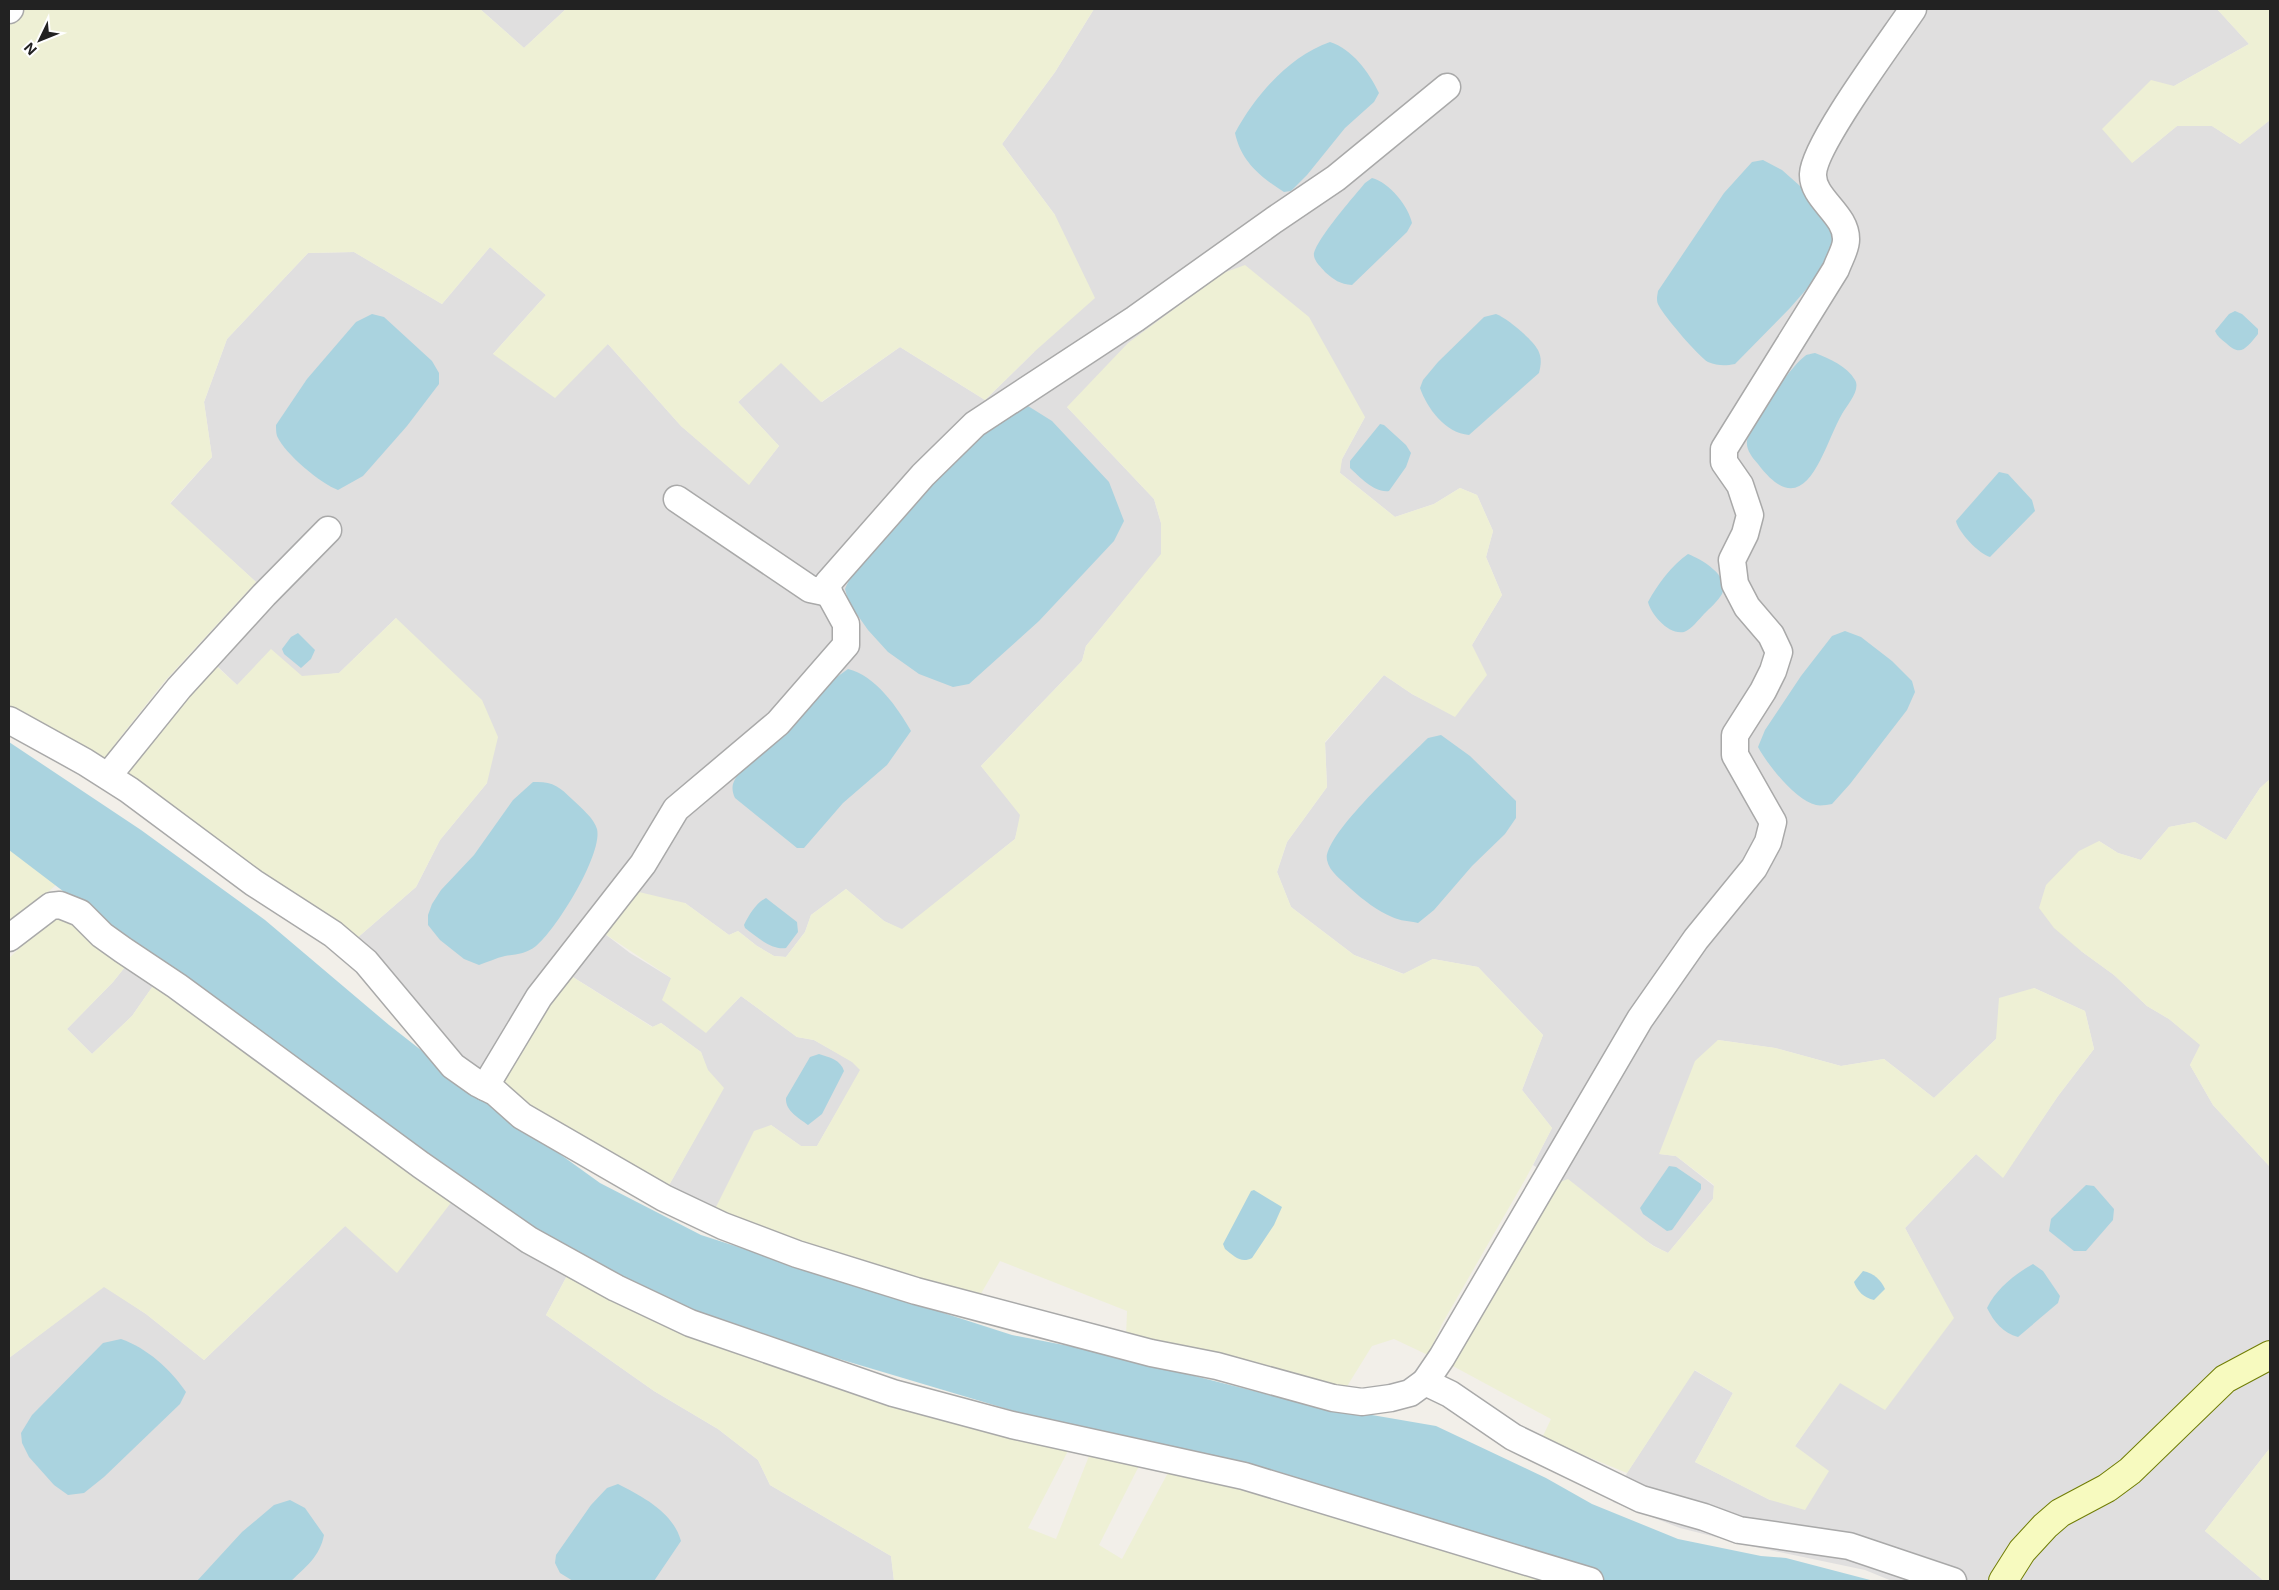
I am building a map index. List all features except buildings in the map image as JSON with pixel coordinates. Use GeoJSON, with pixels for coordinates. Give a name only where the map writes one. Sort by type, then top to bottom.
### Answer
{"type":"FeatureCollection","features":[{"type":"Feature","properties":{"kind":"street"},"geometry":{"type":"LineString","coordinates":[[9,720],[108,776],[144,800],[254,883],[334,934],[372,969],[453,1066],[495,1092],[522,1116],[664,1198],[715,1222],[797,1254],[916,1291],[1151,1353],[1217,1366],[1333,1398],[1362,1402],[1410,1393],[1425,1382],[1442,1357],[1640,1019],[1696,938],[1754,868],[1768,842],[1773,822],[1735,755],[1735,735],[1774,671],[1779,652],[1771,635],[1747,607],[1735,584],[1732,560],[1745,534],[1750,515],[1740,485],[1724,462],[1724,448],[1836,269],[1846,242],[1844,226],[1819,191],[1813,176],[1815,161],[1837,122],[1913,9]]}},
{"type":"Feature","properties":{"kind":"street"},"geometry":{"type":"LineString","coordinates":[[485,1087],[539,997],[644,864],[676,809],[778,723],[846,645],[846,624],[829,593],[828,582],[923,475],[975,424],[1135,319],[1336,178],[1447,87]]}},
{"type":"Feature","properties":{"kind":"street"},"geometry":{"type":"LineString","coordinates":[[677,499],[810,589],[829,593]]}},
{"type":"Feature","properties":{"kind":"street"},"geometry":{"type":"LineString","coordinates":[[108,776],[179,688],[264,595],[328,530]]}},
{"type":"Feature","properties":{"kind":"street"},"geometry":{"type":"LineString","coordinates":[[9,938],[51,906],[60,905],[80,913],[102,935],[122,950],[177,986],[421,1165],[529,1240],[616,1288],[690,1323],[893,1393],[1012,1425],[1244,1476],[1590,1581]]}},
{"type":"Feature","properties":{"kind":"street"},"geometry":{"type":"LineString","coordinates":[[2004,1581],[2022,1552],[2045,1526],[2060,1513],[2107,1488],[2130,1471],[2225,1379],[2270,1355]]}},
{"type":"Feature","properties":{"kind":"street"},"geometry":{"type":"LineString","coordinates":[[1425,1382],[1450,1394],[1513,1437],[1641,1499],[1704,1517],[1739,1530],[1849,1546],[1953,1581]]}},
{"type":"Feature","properties":{"kind":"shaded area"},"geometry":{"type":"Polygon","coordinates":[[[480,9],[566,9],[524,48],[480,9]]]}},
{"type":"Feature","properties":{"kind":"shaded area"},"geometry":{"type":"Polygon","coordinates":[[[1094,9],[2217,9],[2249,44],[2174,86],[2132,163],[2177,126],[2212,126],[2240,144],[2270,120],[2270,779],[2260,788],[2226,840],[2195,822],[2169,827],[2141,860],[2118,853],[2099,841],[2081,951],[2114,975],[2147,1006],[2169,1019],[2201,1045],[2190,1065],[2213,1105],[2270,1167],[2270,1448],[2205,1531],[2264,1581],[1892,1581],[1865,1570],[1755,1547],[1680,1528],[1613,1502],[1627,1473],[1694,1370],[1733,1393],[1695,1462],[1770,1500],[1795,1446],[1840,1382],[1953,1318],[1905,1228],[1976,1154],[2003,1177],[2058,1096],[2094,1049],[2085,1011],[2034,988],[1996,1039],[1934,1098],[1884,1059],[1841,1066],[1775,1048],[1718,1040],[1660,1154],[1676,1156],[1714,1186],[1713,1199],[1668,1253],[1654,1246],[1533,1165],[1552,1128],[1522,1090],[1543,1035],[1478,967],[1433,959],[1404,974],[1354,955],[1291,907],[1277,872],[1287,842],[1327,787],[1325,743],[1384,675],[1412,694],[1455,716],[1472,645],[1502,595],[1486,557],[1493,531],[1477,495],[1460,488],[1434,504],[1395,517],[1339,472],[1342,459],[1365,417],[1067,407],[1154,499],[1161,523],[1161,555],[1086,646],[1082,661],[981,766],[1021,815],[1015,839],[902,930],[884,921],[846,889],[811,915],[805,932],[786,957],[774,956],[738,931],[729,935],[685,903],[605,934],[630,953],[671,978],[706,1032],[741,996],[797,1037],[814,1040],[853,1062],[861,1070],[817,1146],[801,1146],[771,1125],[713,1213],[668,1187],[723,1088],[707,1070],[701,1052],[661,1023],[653,1027],[568,974],[495,1080],[453,1052],[356,939],[416,887],[440,840],[487,783],[396,618],[339,673],[237,685],[197,647],[256,582],[170,504],[212,457],[204,402],[227,339],[308,253],[354,252],[442,304],[490,247],[546,295],[493,354],[608,344],[681,426],[749,484],[779,446],[738,402],[781,362],[822,402],[900,347],[985,400],[1034,352],[1055,215],[1002,144],[1055,72],[1094,9]]]}},
{"type":"Feature","properties":{"kind":"shaded area"},"geometry":{"type":"Polygon","coordinates":[[[129,962],[155,983],[132,1016],[92,1054],[67,1029],[113,982],[129,962]]]}},
{"type":"Feature","properties":{"kind":"shaded area"},"geometry":{"type":"Polygon","coordinates":[[[453,1200],[569,1272],[546,1315],[654,1391],[718,1429],[758,1460],[770,1485],[891,1556],[894,1581],[9,1581],[9,1358],[104,1286],[146,1314],[204,1360],[345,1226],[453,1200]]]}},
{"type":"Feature","properties":{"kind":"green space"},"geometry":{"type":"Polygon","coordinates":[[[20,9],[480,9],[524,48],[566,9],[1094,9],[1055,72],[1002,144],[1055,215],[1095,298],[1034,352],[985,400],[900,347],[821,402],[781,363],[738,402],[779,446],[749,485],[681,426],[608,344],[555,398],[493,354],[546,295],[490,247],[442,304],[354,252],[308,253],[227,339],[204,402],[212,457],[170,503],[256,582],[164,682],[115,744],[108,762],[9,711],[9,21],[20,9]]]}},
{"type":"Feature","properties":{"kind":"green space"},"geometry":{"type":"Polygon","coordinates":[[[2217,9],[2270,9],[2270,120],[2240,144],[2212,126],[2177,126],[2132,163],[2102,129],[2151,80],[2174,86],[2249,44],[2217,9]]]}},
{"type":"Feature","properties":{"kind":"green space"},"geometry":{"type":"Polygon","coordinates":[[[1245,265],[1309,317],[1365,417],[1342,459],[1340,473],[1395,517],[1434,504],[1460,488],[1477,495],[1493,531],[1486,557],[1502,595],[1472,645],[1487,675],[1455,717],[1412,694],[1384,675],[1325,742],[1327,787],[1287,842],[1277,872],[1291,907],[1354,955],[1403,974],[1433,959],[1478,967],[1543,1035],[1522,1090],[1552,1128],[1526,1178],[1442,1324],[1428,1355],[1394,1339],[1372,1346],[1346,1388],[1126,1337],[1127,1311],[1000,1261],[979,1297],[918,1280],[713,1213],[754,1131],[771,1125],[801,1146],[817,1146],[860,1070],[852,1062],[814,1040],[797,1037],[741,996],[706,1033],[662,1000],[671,978],[605,934],[639,892],[685,903],[729,935],[738,931],[774,956],[786,957],[805,932],[811,915],[846,889],[884,921],[902,929],[1015,839],[1020,815],[981,766],[1082,661],[1086,646],[1161,554],[1161,523],[1154,499],[1067,407],[1128,343],[1223,273],[1245,265]]]}},
{"type":"Feature","properties":{"kind":"green space"},"geometry":{"type":"Polygon","coordinates":[[[396,618],[482,700],[498,737],[487,783],[440,840],[416,887],[356,939],[322,918],[123,772],[212,662],[237,685],[271,649],[302,676],[339,673],[396,618]]]}},
{"type":"Feature","properties":{"kind":"green space"},"geometry":{"type":"Polygon","coordinates":[[[2270,779],[2270,1167],[2213,1105],[2190,1065],[2200,1045],[2169,1019],[2147,1006],[2114,975],[2081,951],[2054,928],[2039,908],[2046,885],[2079,851],[2099,841],[2118,853],[2141,860],[2169,827],[2195,822],[2226,840],[2260,788],[2270,779]]]}},
{"type":"Feature","properties":{"kind":"green space"},"geometry":{"type":"Polygon","coordinates":[[[9,838],[58,883],[9,927],[9,838]]]}},
{"type":"Feature","properties":{"kind":"green space"},"geometry":{"type":"Polygon","coordinates":[[[66,915],[129,962],[113,982],[67,1029],[92,1054],[132,1016],[155,983],[453,1200],[397,1273],[345,1226],[204,1360],[146,1314],[104,1287],[9,1358],[9,958],[54,916],[66,915]]]}},
{"type":"Feature","properties":{"kind":"green space"},"geometry":{"type":"Polygon","coordinates":[[[568,974],[652,1027],[661,1023],[701,1052],[708,1070],[724,1088],[668,1187],[559,1130],[500,1086],[568,974]]]}},
{"type":"Feature","properties":{"kind":"green space"},"geometry":{"type":"Polygon","coordinates":[[[2034,988],[2085,1011],[2094,1049],[2058,1096],[2003,1178],[1976,1154],[1905,1228],[1954,1318],[1885,1410],[1840,1383],[1795,1446],[1829,1471],[1805,1510],[1770,1500],[1695,1462],[1733,1393],[1695,1370],[1627,1473],[1542,1438],[1551,1419],[1451,1365],[1560,1182],[1568,1179],[1653,1246],[1668,1253],[1713,1199],[1714,1185],[1676,1156],[1659,1154],[1695,1061],[1718,1040],[1775,1048],[1841,1066],[1884,1059],[1934,1098],[1996,1039],[1999,998],[2034,988]]]}},
{"type":"Feature","properties":{"kind":"green space"},"geometry":{"type":"Polygon","coordinates":[[[569,1272],[1070,1447],[1028,1528],[1056,1539],[1091,1451],[1142,1460],[1099,1545],[1122,1559],[1171,1467],[1395,1531],[1544,1581],[894,1581],[891,1556],[770,1485],[758,1460],[718,1429],[654,1391],[546,1315],[569,1272]]]}},
{"type":"Feature","properties":{"kind":"green space"},"geometry":{"type":"Polygon","coordinates":[[[2270,1448],[2270,1581],[2264,1581],[2205,1531],[2270,1448]]]}},
{"type":"Feature","properties":{"kind":"water"},"geometry":{"type":"Polygon","coordinates":[[[1330,42],[1346,50],[1359,62],[1379,93],[1374,102],[1345,128],[1307,175],[1291,191],[1284,192],[1260,174],[1247,160],[1235,133],[1263,92],[1287,67],[1315,48],[1330,42]]]}},
{"type":"Feature","properties":{"kind":"water"},"geometry":{"type":"Polygon","coordinates":[[[1763,160],[1782,170],[1817,201],[1837,237],[1818,276],[1790,308],[1735,364],[1715,364],[1708,362],[1697,353],[1662,311],[1657,299],[1658,291],[1724,193],[1752,162],[1763,160]]]}},
{"type":"Feature","properties":{"kind":"water"},"geometry":{"type":"Polygon","coordinates":[[[1372,178],[1385,184],[1397,196],[1407,210],[1412,223],[1407,232],[1352,285],[1344,284],[1325,272],[1314,256],[1315,250],[1335,219],[1365,183],[1372,178]]]}},
{"type":"Feature","properties":{"kind":"water"},"geometry":{"type":"Polygon","coordinates":[[[2235,311],[2242,314],[2258,329],[2258,334],[2247,347],[2240,350],[2231,347],[2215,331],[2229,314],[2235,311]]]}},
{"type":"Feature","properties":{"kind":"water"},"geometry":{"type":"Polygon","coordinates":[[[372,314],[384,317],[432,361],[439,373],[439,384],[407,426],[363,476],[338,490],[322,482],[295,459],[277,436],[276,425],[307,379],[356,322],[372,314]]]}},
{"type":"Feature","properties":{"kind":"water"},"geometry":{"type":"Polygon","coordinates":[[[1496,314],[1513,324],[1535,345],[1541,359],[1539,373],[1469,435],[1460,433],[1452,430],[1438,418],[1427,403],[1420,388],[1423,380],[1438,362],[1484,317],[1496,314]]]}},
{"type":"Feature","properties":{"kind":"water"},"geometry":{"type":"Polygon","coordinates":[[[1815,353],[1843,367],[1852,375],[1856,388],[1853,397],[1842,414],[1819,462],[1810,476],[1800,486],[1789,488],[1775,482],[1758,464],[1748,450],[1747,441],[1755,422],[1790,371],[1805,356],[1815,353]]]}},
{"type":"Feature","properties":{"kind":"water"},"geometry":{"type":"Polygon","coordinates":[[[1028,406],[1052,421],[1109,482],[1124,521],[1114,541],[1039,621],[969,684],[953,687],[919,674],[888,652],[868,630],[849,603],[845,589],[855,571],[868,554],[961,452],[994,422],[1028,406]]]}},
{"type":"Feature","properties":{"kind":"water"},"geometry":{"type":"Polygon","coordinates":[[[1380,424],[1384,425],[1406,445],[1411,453],[1406,467],[1389,491],[1378,490],[1350,468],[1350,461],[1380,424]]]}},
{"type":"Feature","properties":{"kind":"water"},"geometry":{"type":"Polygon","coordinates":[[[1999,472],[2008,474],[2032,500],[2035,511],[1990,557],[1980,552],[1970,542],[1956,521],[1999,472]]]}},
{"type":"Feature","properties":{"kind":"water"},"geometry":{"type":"Polygon","coordinates":[[[1688,554],[1713,569],[1719,575],[1724,587],[1718,599],[1692,627],[1687,631],[1678,632],[1666,627],[1656,618],[1648,602],[1665,576],[1688,554]]]}},
{"type":"Feature","properties":{"kind":"water"},"geometry":{"type":"Polygon","coordinates":[[[1845,631],[1861,637],[1892,661],[1912,681],[1915,692],[1907,710],[1850,784],[1832,804],[1818,805],[1808,802],[1791,789],[1775,772],[1758,747],[1765,730],[1801,676],[1832,636],[1845,631]]]}},
{"type":"Feature","properties":{"kind":"water"},"geometry":{"type":"Polygon","coordinates":[[[298,633],[315,650],[311,659],[301,668],[284,654],[282,649],[291,637],[298,633]]]}},
{"type":"Feature","properties":{"kind":"water"},"geometry":{"type":"Polygon","coordinates":[[[848,669],[858,672],[876,685],[899,712],[911,731],[887,765],[843,803],[804,848],[797,848],[735,798],[733,784],[740,772],[834,679],[848,669]]]}},
{"type":"Feature","properties":{"kind":"water"},"geometry":{"type":"Polygon","coordinates":[[[1441,735],[1470,756],[1516,801],[1516,818],[1505,834],[1472,866],[1434,910],[1418,923],[1395,918],[1381,912],[1337,876],[1330,868],[1327,860],[1329,849],[1338,833],[1368,797],[1428,738],[1441,735]]]}},
{"type":"Feature","properties":{"kind":"water"},"geometry":{"type":"Polygon","coordinates":[[[9,742],[141,830],[265,920],[389,1025],[486,1101],[600,1183],[701,1235],[1012,1335],[1095,1351],[1302,1403],[1436,1426],[1546,1478],[1592,1504],[1678,1539],[1761,1556],[1786,1558],[1874,1581],[1585,1581],[661,1306],[465,1197],[9,850],[9,742]]]}},
{"type":"Feature","properties":{"kind":"water"},"geometry":{"type":"Polygon","coordinates":[[[533,782],[545,782],[559,788],[590,817],[597,829],[597,841],[593,856],[566,909],[536,946],[525,952],[479,965],[464,959],[440,940],[428,925],[428,915],[432,904],[441,890],[474,855],[513,800],[533,782]]]}},
{"type":"Feature","properties":{"kind":"water"},"geometry":{"type":"Polygon","coordinates":[[[766,898],[797,922],[798,932],[786,948],[770,945],[745,928],[744,925],[748,917],[759,903],[766,898]]]}},
{"type":"Feature","properties":{"kind":"water"},"geometry":{"type":"Polygon","coordinates":[[[819,1054],[831,1058],[840,1064],[844,1071],[822,1114],[808,1125],[790,1110],[786,1103],[786,1098],[810,1057],[819,1054]]]}},
{"type":"Feature","properties":{"kind":"water"},"geometry":{"type":"Polygon","coordinates":[[[1669,1166],[1676,1167],[1701,1184],[1701,1189],[1672,1230],[1667,1231],[1643,1214],[1640,1208],[1669,1166]]]}},
{"type":"Feature","properties":{"kind":"water"},"geometry":{"type":"Polygon","coordinates":[[[2086,1185],[2094,1186],[2114,1209],[2113,1220],[2086,1251],[2074,1251],[2049,1231],[2051,1219],[2086,1185]]]}},
{"type":"Feature","properties":{"kind":"water"},"geometry":{"type":"Polygon","coordinates":[[[1254,1190],[1282,1207],[1274,1225],[1252,1258],[1241,1260],[1225,1249],[1223,1244],[1251,1191],[1254,1190]]]}},
{"type":"Feature","properties":{"kind":"water"},"geometry":{"type":"Polygon","coordinates":[[[2033,1264],[2043,1271],[2060,1296],[2058,1303],[2018,1337],[2008,1333],[2000,1326],[1987,1308],[1995,1295],[2007,1283],[2019,1272],[2033,1264]]]}},
{"type":"Feature","properties":{"kind":"water"},"geometry":{"type":"Polygon","coordinates":[[[1863,1271],[1877,1277],[1885,1289],[1874,1300],[1861,1294],[1854,1282],[1863,1271]]]}},
{"type":"Feature","properties":{"kind":"water"},"geometry":{"type":"Polygon","coordinates":[[[121,1339],[140,1348],[157,1360],[173,1375],[186,1392],[180,1404],[104,1477],[84,1493],[68,1495],[54,1485],[29,1457],[22,1443],[21,1433],[32,1415],[103,1343],[121,1339]]]}},
{"type":"Feature","properties":{"kind":"water"},"geometry":{"type":"Polygon","coordinates":[[[618,1484],[656,1506],[671,1522],[681,1541],[654,1581],[573,1581],[560,1573],[555,1563],[556,1555],[591,1505],[607,1488],[618,1484]]]}},
{"type":"Feature","properties":{"kind":"water"},"geometry":{"type":"Polygon","coordinates":[[[290,1500],[305,1508],[324,1535],[316,1555],[291,1581],[197,1581],[242,1532],[274,1505],[290,1500]]]}}]}
